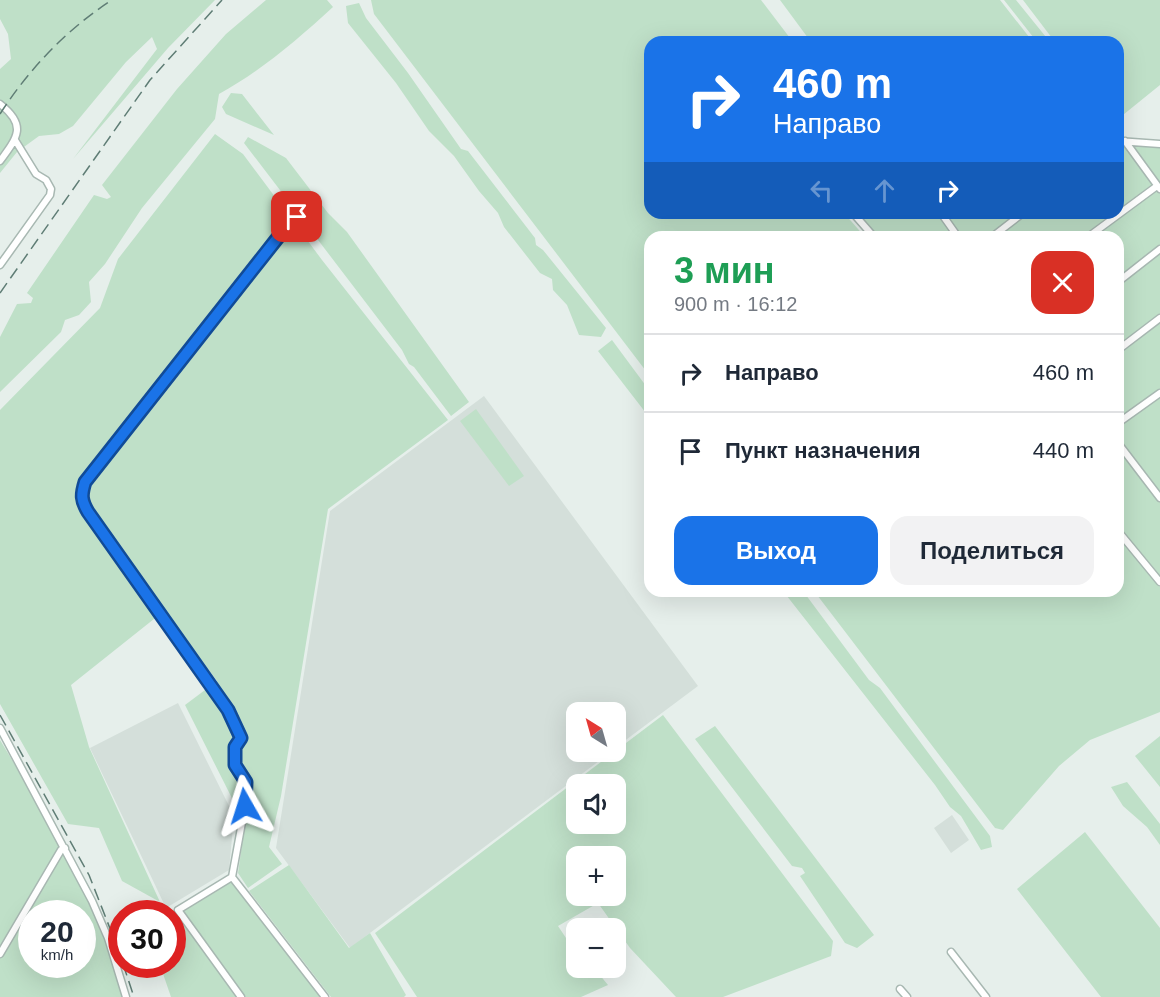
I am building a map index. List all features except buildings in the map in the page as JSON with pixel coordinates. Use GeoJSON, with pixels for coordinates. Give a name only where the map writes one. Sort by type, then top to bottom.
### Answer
{"type":"FeatureCollection","features":[{"type":"Feature","properties":{"kind":"street"},"geometry":{"type":"LineString","coordinates":[[0,104],[11,112],[18,131],[15,140],[0,161]]}},
{"type":"Feature","properties":{"kind":"street"},"geometry":{"type":"LineString","coordinates":[[0,265],[50,195],[51,189],[46,180],[36,174],[15,140]]}},
{"type":"Feature","properties":{"kind":"street"},"geometry":{"type":"LineString","coordinates":[[1124,141],[1160,144]]}},
{"type":"Feature","properties":{"kind":"street"},"geometry":{"type":"LineString","coordinates":[[1124,145],[1159,187],[1124,212]]}},
{"type":"Feature","properties":{"kind":"street"},"geometry":{"type":"LineString","coordinates":[[297,217],[283,231],[85,482],[81,494],[82,502],[88,512],[228,710],[241,738],[235,747],[235,765],[246,782],[245,806],[232,877],[325,997]]}},
{"type":"Feature","properties":{"kind":"street"},"geometry":{"type":"LineString","coordinates":[[858,219],[869,231]]}},
{"type":"Feature","properties":{"kind":"street"},"geometry":{"type":"LineString","coordinates":[[1000,231],[1015,219]]}},
{"type":"Feature","properties":{"kind":"street"},"geometry":{"type":"LineString","coordinates":[[1097,231],[1114,219]]}},
{"type":"Feature","properties":{"kind":"street"},"geometry":{"type":"LineString","coordinates":[[1124,277],[1160,249]]}},
{"type":"Feature","properties":{"kind":"street"},"geometry":{"type":"LineString","coordinates":[[1124,345],[1160,318]]}},
{"type":"Feature","properties":{"kind":"street"},"geometry":{"type":"LineString","coordinates":[[1124,419],[1160,393]]}},
{"type":"Feature","properties":{"kind":"street"},"geometry":{"type":"LineString","coordinates":[[1124,451],[1160,498]]}},
{"type":"Feature","properties":{"kind":"street"},"geometry":{"type":"LineString","coordinates":[[1124,538],[1160,582]]}},
{"type":"Feature","properties":{"kind":"street"},"geometry":{"type":"LineString","coordinates":[[0,728],[65,848],[108,938],[126,997]]}},
{"type":"Feature","properties":{"kind":"street"},"geometry":{"type":"LineString","coordinates":[[0,954],[61,850],[65,848]]}},
{"type":"Feature","properties":{"kind":"street"},"geometry":{"type":"LineString","coordinates":[[232,877],[178,910],[241,997]]}},
{"type":"Feature","properties":{"kind":"street"},"geometry":{"type":"LineString","coordinates":[[951,952],[986,997]]}},
{"type":"Feature","properties":{"kind":"street"},"geometry":{"type":"LineString","coordinates":[[900,989],[907,997]]}},
{"type":"Feature","properties":{"kind":"shaded area"},"geometry":{"type":"Polygon","coordinates":[[[484,396],[698,686],[626,740],[626,702],[566,702],[566,762],[598,762],[582,774],[566,774],[566,786],[350,948],[276,848],[330,511],[484,396]]]}},
{"type":"Feature","properties":{"kind":"shaded area"},"geometry":{"type":"Polygon","coordinates":[[[178,703],[234,816],[229,870],[179,900],[162,900],[90,748],[178,703]]]}},
{"type":"Feature","properties":{"kind":"shaded area"},"geometry":{"type":"Polygon","coordinates":[[[952,815],[969,840],[951,853],[934,828],[952,815]]]}},
{"type":"Feature","properties":{"kind":"green space"},"geometry":{"type":"Polygon","coordinates":[[[0,0],[215,0],[168,48],[73,159],[157,49],[152,37],[126,62],[73,126],[59,134],[39,136],[17,152],[0,173],[0,69],[11,59],[8,34],[0,19],[0,0]]]}},
{"type":"Feature","properties":{"kind":"green space"},"geometry":{"type":"Polygon","coordinates":[[[266,0],[327,0],[333,7],[278,54],[219,94],[215,119],[142,208],[105,264],[89,282],[91,302],[79,315],[65,320],[61,332],[0,392],[0,337],[17,304],[31,303],[33,298],[27,293],[94,195],[107,199],[111,197],[102,185],[177,89],[226,34],[266,0]]]}},
{"type":"Feature","properties":{"kind":"green space"},"geometry":{"type":"Polygon","coordinates":[[[371,0],[761,0],[788,36],[644,36],[644,219],[849,219],[860,231],[644,231],[644,368],[374,14],[371,0]]]}},
{"type":"Feature","properties":{"kind":"green space"},"geometry":{"type":"Polygon","coordinates":[[[780,0],[1000,0],[1028,36],[807,36],[780,0]]]}},
{"type":"Feature","properties":{"kind":"green space"},"geometry":{"type":"Polygon","coordinates":[[[1004,0],[1016,0],[1045,36],[1032,36],[1004,0]]]}},
{"type":"Feature","properties":{"kind":"green space"},"geometry":{"type":"Polygon","coordinates":[[[1023,0],[1160,0],[1160,85],[1124,114],[1124,36],[1050,36],[1023,0]]]}},
{"type":"Feature","properties":{"kind":"green space"},"geometry":{"type":"Polygon","coordinates":[[[359,3],[366,18],[461,149],[468,151],[535,238],[536,245],[543,250],[606,328],[601,337],[579,335],[567,305],[553,290],[552,279],[540,273],[504,227],[498,213],[454,156],[429,131],[396,83],[348,23],[346,6],[359,3]]]}},
{"type":"Feature","properties":{"kind":"green space"},"geometry":{"type":"Polygon","coordinates":[[[231,93],[242,94],[274,135],[226,114],[222,107],[231,93]]]}},
{"type":"Feature","properties":{"kind":"green space"},"geometry":{"type":"Polygon","coordinates":[[[215,134],[243,154],[322,260],[448,420],[328,509],[281,796],[269,847],[282,864],[248,888],[238,873],[245,824],[185,705],[217,681],[164,611],[71,685],[89,747],[159,900],[122,881],[99,828],[68,824],[0,704],[0,410],[100,308],[118,259],[215,134]]]}},
{"type":"Feature","properties":{"kind":"green space"},"geometry":{"type":"Polygon","coordinates":[[[248,137],[286,158],[328,213],[347,232],[469,402],[451,416],[414,367],[409,364],[402,350],[244,143],[248,137]]]}},
{"type":"Feature","properties":{"kind":"green space"},"geometry":{"type":"Polygon","coordinates":[[[1124,139],[1160,141],[1160,579],[1124,535],[1124,231],[869,231],[860,219],[1124,219],[1124,139]]]}},
{"type":"Feature","properties":{"kind":"green space"},"geometry":{"type":"Polygon","coordinates":[[[612,340],[644,383],[644,411],[598,351],[612,340]]]}},
{"type":"Feature","properties":{"kind":"green space"},"geometry":{"type":"Polygon","coordinates":[[[476,409],[524,476],[509,486],[460,421],[476,409]]]}},
{"type":"Feature","properties":{"kind":"green space"},"geometry":{"type":"Polygon","coordinates":[[[1124,543],[1160,587],[1160,712],[1090,740],[1059,766],[1003,830],[995,828],[819,597],[1124,597],[1124,543]]]}},
{"type":"Feature","properties":{"kind":"green space"},"geometry":{"type":"Polygon","coordinates":[[[788,597],[807,597],[869,680],[880,688],[990,836],[992,847],[981,850],[961,816],[950,807],[788,597]]]}},
{"type":"Feature","properties":{"kind":"green space"},"geometry":{"type":"Polygon","coordinates":[[[663,715],[833,941],[831,956],[723,997],[676,997],[626,942],[626,918],[609,918],[600,906],[626,906],[626,846],[566,846],[566,906],[593,906],[572,918],[566,918],[566,921],[558,926],[566,938],[566,978],[602,978],[608,985],[581,997],[417,997],[375,933],[566,788],[566,834],[626,834],[626,774],[585,774],[601,762],[626,762],[626,743],[663,715]]]}},
{"type":"Feature","properties":{"kind":"green space"},"geometry":{"type":"Polygon","coordinates":[[[715,726],[874,935],[857,948],[845,943],[800,876],[805,873],[802,868],[792,866],[695,739],[715,726]]]}},
{"type":"Feature","properties":{"kind":"green space"},"geometry":{"type":"Polygon","coordinates":[[[1160,736],[1160,787],[1135,756],[1160,736]]]}},
{"type":"Feature","properties":{"kind":"green space"},"geometry":{"type":"Polygon","coordinates":[[[0,740],[71,858],[89,900],[18,900],[18,978],[96,978],[96,917],[108,945],[108,978],[121,978],[127,997],[0,997],[0,740]]]}},
{"type":"Feature","properties":{"kind":"green space"},"geometry":{"type":"Polygon","coordinates":[[[1127,782],[1160,824],[1160,845],[1147,827],[1123,806],[1111,787],[1127,782]]]}},
{"type":"Feature","properties":{"kind":"green space"},"geometry":{"type":"Polygon","coordinates":[[[1085,832],[1160,928],[1160,997],[1101,997],[1017,889],[1085,832]]]}},
{"type":"Feature","properties":{"kind":"green space"},"geometry":{"type":"Polygon","coordinates":[[[289,865],[349,948],[370,933],[406,995],[404,997],[331,997],[249,891],[289,865]]]}},
{"type":"Feature","properties":{"kind":"green space"},"geometry":{"type":"Polygon","coordinates":[[[232,877],[325,997],[171,997],[164,978],[186,978],[186,903],[232,877]]]}},
{"type":"Feature","properties":{"kind":"railway"},"geometry":{"type":"LineString","coordinates":[[0,114],[23,81],[50,51],[95,11],[112,0]]}},
{"type":"Feature","properties":{"kind":"railway"},"geometry":{"type":"LineString","coordinates":[[0,293],[150,80],[222,0]]}},
{"type":"Feature","properties":{"kind":"railway"},"geometry":{"type":"LineString","coordinates":[[0,715],[89,875],[108,923]]}},
{"type":"Feature","properties":{"kind":"railway"},"geometry":{"type":"LineString","coordinates":[[128,978],[134,997]]}},
{"type":"Feature","properties":{"kind":"route"},"geometry":{"type":"LineString","coordinates":[[245,806],[246,782],[235,765],[235,747],[241,738],[228,710],[88,512],[82,502],[81,494],[85,482],[283,231],[297,217]]}}]}
